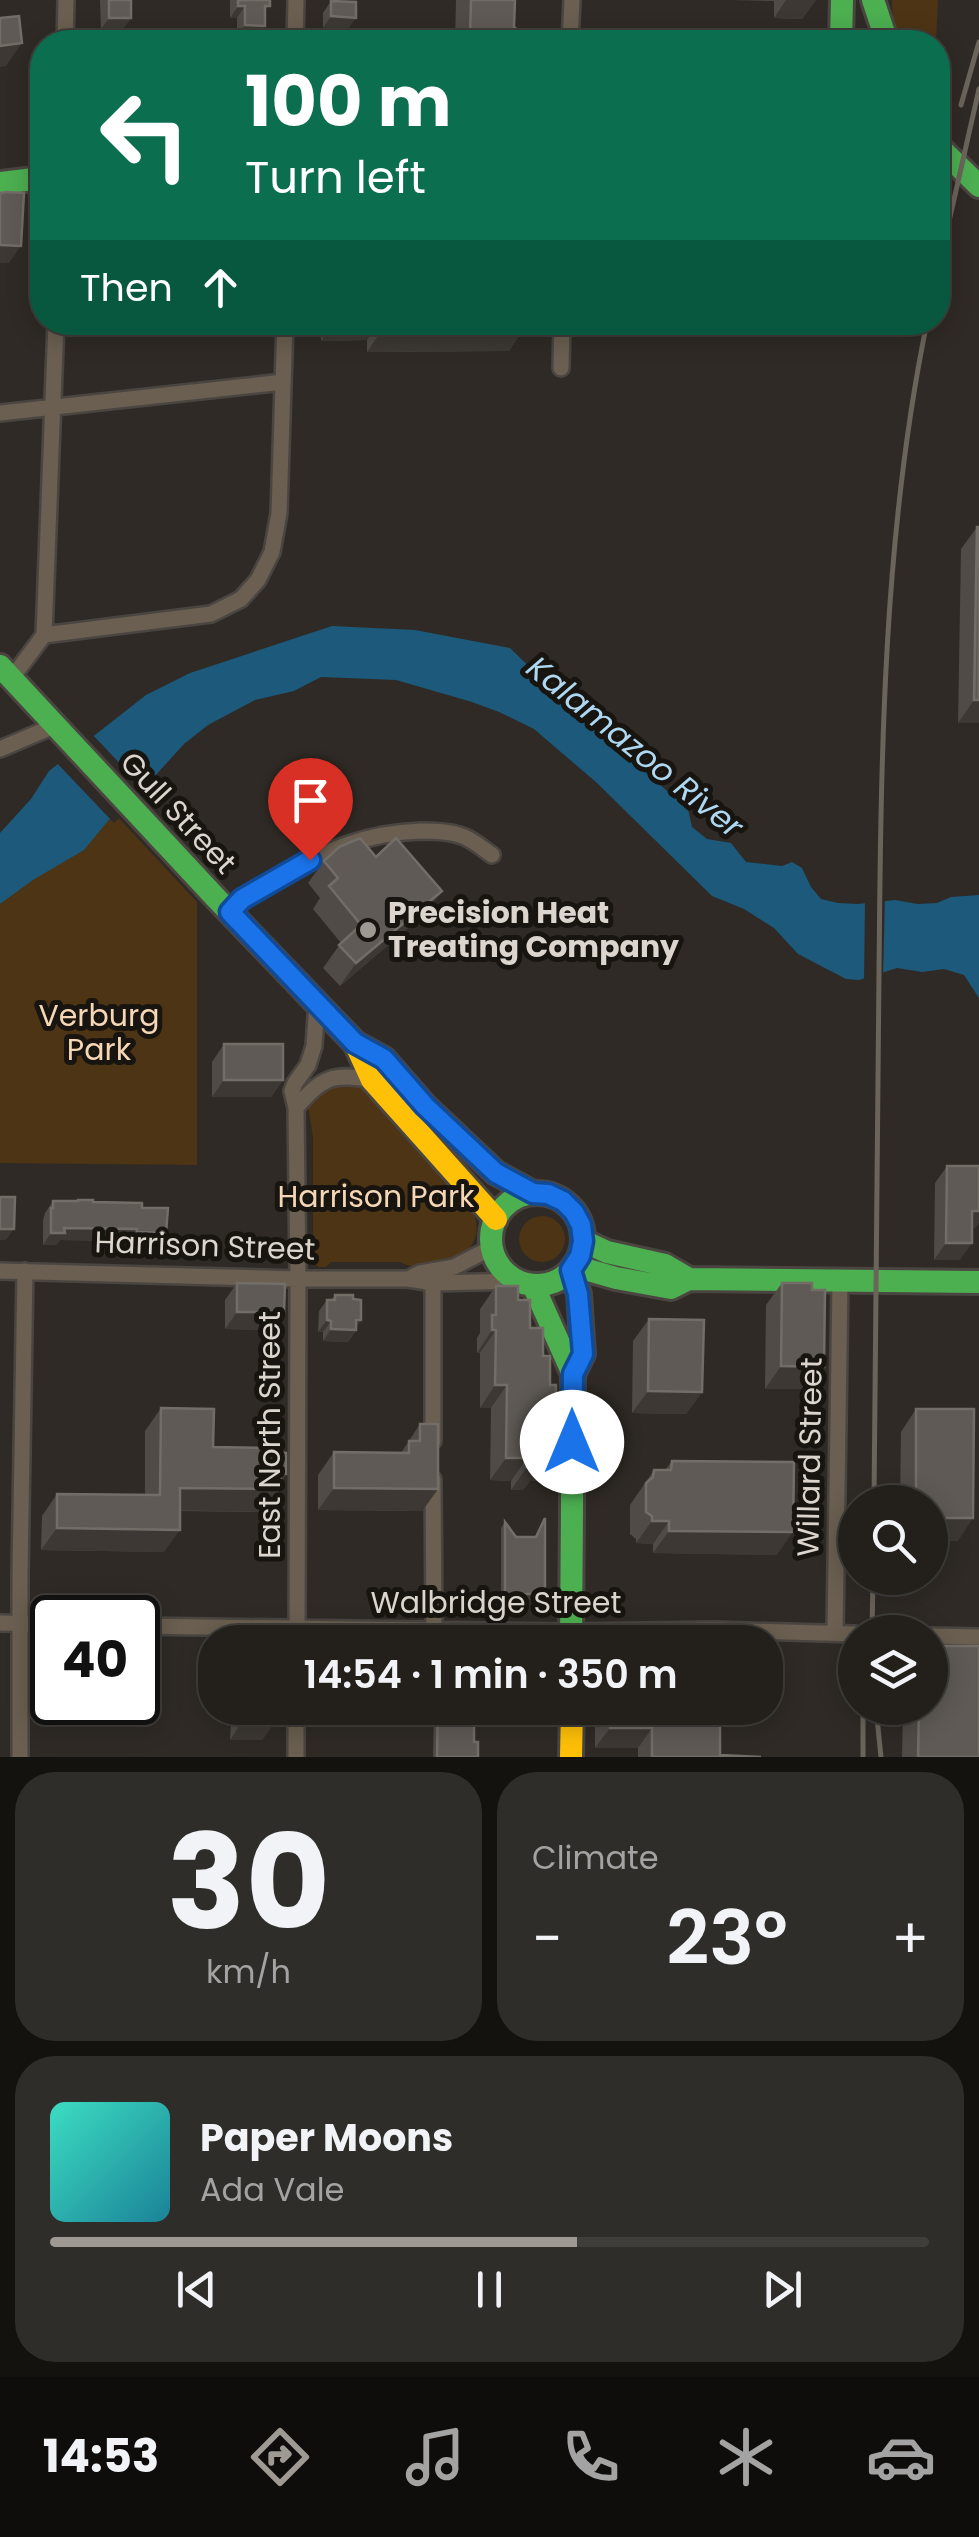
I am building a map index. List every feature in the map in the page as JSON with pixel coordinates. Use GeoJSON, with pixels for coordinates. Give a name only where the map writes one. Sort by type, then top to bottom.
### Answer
{"type":"FeatureCollection","features":[{"type":"Feature","properties":{"kind":"street"},"geometry":{"type":"LineString","coordinates":[[65,30],[66,0]]}},
{"type":"Feature","properties":{"kind":"street"},"geometry":{"type":"LineString","coordinates":[[295,30],[296,0]]}},
{"type":"Feature","properties":{"kind":"street"},"geometry":{"type":"LineString","coordinates":[[571,30],[572,0]]}},
{"type":"Feature","properties":{"kind":"street"},"geometry":{"type":"LineString","coordinates":[[841,30],[842,0]]}},
{"type":"Feature","properties":{"kind":"street"},"geometry":{"type":"LineString","coordinates":[[873,0],[883,30]]}},
{"type":"Feature","properties":{"kind":"street"},"geometry":{"type":"LineString","coordinates":[[950,157],[979,186]]}},
{"type":"Feature","properties":{"kind":"street"},"geometry":{"type":"LineString","coordinates":[[0,183],[30,179]]}},
{"type":"Feature","properties":{"kind":"street"},"geometry":{"type":"LineString","coordinates":[[44,635],[56,335]]}},
{"type":"Feature","properties":{"kind":"street"},"geometry":{"type":"LineString","coordinates":[[6,673],[44,635],[211,614],[240,600],[258,580],[266,568],[280,513],[284,335]]}},
{"type":"Feature","properties":{"kind":"street"},"geometry":{"type":"LineString","coordinates":[[560,368],[561,335]]}},
{"type":"Feature","properties":{"kind":"street"},"geometry":{"type":"LineString","coordinates":[[0,413],[283,382]]}},
{"type":"Feature","properties":{"kind":"street","name":"Gull Street"},"geometry":{"type":"LineString","coordinates":[[6,673],[355,1043],[372,1080],[496,1219]]}},
{"type":"Feature","properties":{"kind":"street"},"geometry":{"type":"LineString","coordinates":[[0,749],[57,729]]}},
{"type":"Feature","properties":{"kind":"street"},"geometry":{"type":"LineString","coordinates":[[230,912],[242,899],[310,860],[373,836],[438,831],[463,835],[492,855]]}},
{"type":"Feature","properties":{"kind":"street","name":"East North Street"},"geometry":{"type":"LineString","coordinates":[[297,1625],[298,1279],[296,1108],[292,1092],[314,1046],[317,1002]]}},
{"type":"Feature","properties":{"kind":"street","name":"Gull Street"},"geometry":{"type":"LineString","coordinates":[[355,1043],[384,1059],[425,1106],[496,1173],[533,1193]]}},
{"type":"Feature","properties":{"kind":"street"},"geometry":{"type":"LineString","coordinates":[[296,1108],[312,1088],[336,1076],[372,1080]]}},
{"type":"Feature","properties":{"kind":"street"},"geometry":{"type":"LineString","coordinates":[[533,1193],[563,1201],[581,1225],[580,1256],[573,1268],[548,1284],[526,1283],[506,1273],[492,1246],[496,1219],[505,1206],[533,1193]]}},
{"type":"Feature","properties":{"kind":"street"},"geometry":{"type":"LineString","coordinates":[[583,1241],[608,1252],[665,1265],[689,1279]]}},
{"type":"Feature","properties":{"kind":"street","name":"Harrison Street"},"geometry":{"type":"LineString","coordinates":[[408,1279],[454,1267],[492,1246]]}},
{"type":"Feature","properties":{"kind":"street"},"geometry":{"type":"LineString","coordinates":[[573,1268],[671,1288],[689,1279],[979,1282]]}},
{"type":"Feature","properties":{"kind":"street"},"geometry":{"type":"LineString","coordinates":[[571,1625],[573,1374],[583,1354],[573,1268]]}},
{"type":"Feature","properties":{"kind":"street","name":"Harrison Street"},"geometry":{"type":"LineString","coordinates":[[0,1271],[526,1283]]}},
{"type":"Feature","properties":{"kind":"street"},"geometry":{"type":"LineString","coordinates":[[20,1757],[25,1271]]}},
{"type":"Feature","properties":{"kind":"street","name":"Willard Street"},"geometry":{"type":"LineString","coordinates":[[835,1633],[840,1281]]}},
{"type":"Feature","properties":{"kind":"street"},"geometry":{"type":"LineString","coordinates":[[433,1282],[434,1625]]}},
{"type":"Feature","properties":{"kind":"street"},"geometry":{"type":"LineString","coordinates":[[526,1283],[548,1314],[573,1374]]}},
{"type":"Feature","properties":{"kind":"street"},"geometry":{"type":"LineString","coordinates":[[0,1623],[30,1624]]}},
{"type":"Feature","properties":{"kind":"street","name":"Walbridge Street"},"geometry":{"type":"LineString","coordinates":[[160,1627],[198,1630]]}},
{"type":"Feature","properties":{"kind":"street","name":"Walbridge Street"},"geometry":{"type":"LineString","coordinates":[[783,1632],[838,1633]]}},
{"type":"Feature","properties":{"kind":"street"},"geometry":{"type":"LineString","coordinates":[[948,1637],[979,1638]]}},
{"type":"Feature","properties":{"kind":"street"},"geometry":{"type":"LineString","coordinates":[[296,1725],[296,1757]]}},
{"type":"Feature","properties":{"kind":"street"},"geometry":{"type":"LineString","coordinates":[[571,1757],[572,1725]]}},
{"type":"Feature","properties":{"kind":"green space"},"geometry":{"type":"Polygon","coordinates":[[[892,0],[938,0],[937,30],[893,29],[892,0]]]}},
{"type":"Feature","properties":{"kind":"green space","name":"Verburg Park"},"geometry":{"type":"Polygon","coordinates":[[[115,814],[197,902],[197,1165],[0,1163],[0,904],[115,814]]]}},
{"type":"Feature","properties":{"kind":"green space","name":"Harrison Park"},"geometry":{"type":"Polygon","coordinates":[[[356,1084],[371,1093],[471,1207],[475,1238],[457,1259],[428,1267],[400,1262],[331,1262],[319,1267],[309,1260],[307,1247],[313,1238],[313,1137],[308,1106],[327,1087],[356,1084]]]}},
{"type":"Feature","properties":{"kind":"green space"},"geometry":{"type":"Polygon","coordinates":[[[542,1216],[558,1223],[565,1239],[558,1255],[542,1262],[526,1255],[519,1239],[526,1223],[542,1216]]]}},
{"type":"Feature","properties":{"kind":"water"},"geometry":{"type":"Polygon","coordinates":[[[332,626],[415,630],[510,648],[575,711],[688,809],[692,827],[707,839],[731,843],[746,862],[782,866],[792,862],[802,868],[821,899],[838,903],[895,900],[918,904],[979,895],[979,998],[964,975],[944,969],[922,972],[897,968],[859,980],[846,979],[798,954],[774,928],[744,909],[712,896],[597,783],[534,729],[472,702],[396,680],[321,677],[294,691],[255,700],[208,725],[184,744],[84,850],[0,904],[0,833],[31,799],[49,771],[146,695],[190,673],[332,626]]]}},
{"type":"Feature","properties":{"kind":"pier"},"geometry":{"type":"Polygon","coordinates":[[[90,732],[146,791],[114,823],[54,760],[90,732]]]}},
{"type":"Feature","properties":{"kind":"pier"},"geometry":{"type":"Polygon","coordinates":[[[885,896],[883,978],[864,984],[865,899],[885,896]]]}},
{"type":"Feature","properties":{"kind":"building"},"geometry":{"type":"Polygon","coordinates":[[[109,0],[131,0],[131,18],[109,18],[109,0]]]}},
{"type":"Feature","properties":{"kind":"building"},"geometry":{"type":"Polygon","coordinates":[[[238,0],[270,0],[270,6],[265,6],[265,26],[245,25],[245,6],[238,6],[238,0]]]}},
{"type":"Feature","properties":{"kind":"building"},"geometry":{"type":"Polygon","coordinates":[[[471,0],[515,0],[514,27],[518,30],[470,30],[471,0]]]}},
{"type":"Feature","properties":{"kind":"building"},"geometry":{"type":"Polygon","coordinates":[[[331,1],[356,2],[356,18],[331,16],[331,1]]]}},
{"type":"Feature","properties":{"kind":"building"},"geometry":{"type":"Polygon","coordinates":[[[19,16],[22,43],[0,46],[0,18],[19,16]]]}},
{"type":"Feature","properties":{"kind":"building"},"geometry":{"type":"Polygon","coordinates":[[[0,193],[24,193],[21,246],[0,245],[0,193]]]}},
{"type":"Feature","properties":{"kind":"building"},"geometry":{"type":"Polygon","coordinates":[[[977,527],[979,700],[974,700],[977,527]]]}},
{"type":"Feature","properties":{"kind":"building","name":"Precision Heat Treating Company"},"geometry":{"type":"Polygon","coordinates":[[[360,838],[376,857],[396,838],[442,891],[356,963],[339,945],[361,925],[329,886],[338,878],[324,861],[339,847],[360,838]]]}},
{"type":"Feature","properties":{"kind":"building"},"geometry":{"type":"Polygon","coordinates":[[[224,1044],[283,1044],[283,1080],[224,1080],[224,1044]]]}},
{"type":"Feature","properties":{"kind":"building"},"geometry":{"type":"Polygon","coordinates":[[[947,1166],[979,1166],[979,1211],[972,1211],[972,1243],[946,1243],[947,1166]]]}},
{"type":"Feature","properties":{"kind":"building"},"geometry":{"type":"Polygon","coordinates":[[[0,1197],[15,1197],[14,1229],[0,1229],[0,1197]]]}},
{"type":"Feature","properties":{"kind":"building"},"geometry":{"type":"Polygon","coordinates":[[[53,1201],[168,1208],[166,1233],[64,1228],[65,1233],[51,1233],[53,1201]]]}},
{"type":"Feature","properties":{"kind":"building"},"geometry":{"type":"Polygon","coordinates":[[[237,1283],[285,1284],[284,1312],[237,1312],[237,1283]]]}},
{"type":"Feature","properties":{"kind":"building"},"geometry":{"type":"Polygon","coordinates":[[[782,1283],[812,1283],[812,1290],[825,1290],[824,1367],[781,1366],[782,1283]]]}},
{"type":"Feature","properties":{"kind":"building"},"geometry":{"type":"Polygon","coordinates":[[[496,1286],[518,1286],[518,1300],[530,1300],[530,1328],[543,1328],[543,1356],[550,1356],[550,1385],[556,1385],[556,1458],[539,1458],[539,1467],[527,1467],[527,1458],[506,1458],[507,1385],[495,1385],[496,1330],[492,1330],[492,1315],[496,1315],[496,1286]]]}},
{"type":"Feature","properties":{"kind":"building"},"geometry":{"type":"Polygon","coordinates":[[[335,1295],[353,1295],[353,1299],[361,1300],[361,1320],[356,1320],[356,1330],[331,1329],[327,1300],[335,1300],[335,1295]]]}},
{"type":"Feature","properties":{"kind":"building"},"geometry":{"type":"Polygon","coordinates":[[[649,1319],[704,1320],[702,1392],[648,1391],[649,1319]]]}},
{"type":"Feature","properties":{"kind":"building"},"geometry":{"type":"Polygon","coordinates":[[[161,1408],[214,1409],[213,1447],[274,1448],[274,1452],[286,1453],[286,1474],[281,1474],[280,1489],[180,1488],[180,1530],[57,1528],[57,1494],[160,1495],[161,1408]]]}},
{"type":"Feature","properties":{"kind":"building"},"geometry":{"type":"Polygon","coordinates":[[[916,1409],[974,1409],[973,1518],[948,1518],[948,1485],[916,1485],[916,1409]]]}},
{"type":"Feature","properties":{"kind":"building"},"geometry":{"type":"Polygon","coordinates":[[[420,1424],[438,1424],[438,1489],[334,1488],[334,1452],[409,1453],[409,1441],[420,1441],[420,1424]]]}},
{"type":"Feature","properties":{"kind":"building"},"geometry":{"type":"Polygon","coordinates":[[[672,1461],[794,1462],[793,1532],[669,1531],[669,1521],[652,1521],[646,1512],[646,1483],[654,1470],[671,1470],[672,1461]]]}},
{"type":"Feature","properties":{"kind":"building"},"geometry":{"type":"Polygon","coordinates":[[[545,1518],[545,1594],[505,1594],[505,1522],[516,1537],[536,1537],[545,1518]]]}},
{"type":"Feature","properties":{"kind":"building"},"geometry":{"type":"Polygon","coordinates":[[[948,1646],[979,1646],[979,1757],[918,1757],[919,1725],[948,1725],[948,1646]]]}},
{"type":"Feature","properties":{"kind":"building"},"geometry":{"type":"Polygon","coordinates":[[[438,1725],[474,1725],[478,1757],[437,1757],[438,1725]]]}},
{"type":"Feature","properties":{"kind":"building"},"geometry":{"type":"Polygon","coordinates":[[[720,1725],[720,1755],[761,1757],[652,1757],[652,1728],[610,1728],[720,1725]]]}},
{"type":"Feature","properties":{"kind":"railway"},"geometry":{"type":"LineString","coordinates":[[961,105],[979,42]]}},
{"type":"Feature","properties":{"kind":"railway"},"geometry":{"type":"LineString","coordinates":[[950,217],[979,89]]}},
{"type":"Feature","properties":{"kind":"railway"},"geometry":{"type":"LineString","coordinates":[[874,1485],[883,727],[901,483],[925,335]]}},
{"type":"Feature","properties":{"kind":"railway"},"geometry":{"type":"LineString","coordinates":[[872,1615],[873,1595]]}},
{"type":"Feature","properties":{"kind":"railway"},"geometry":{"type":"LineString","coordinates":[[863,1725],[863,1757]]}},
{"type":"Feature","properties":{"kind":"railway"},"geometry":{"type":"LineString","coordinates":[[878,1725],[881,1757]]}},
{"type":"Feature","properties":{"kind":"traffic: fast"},"geometry":{"type":"LineString","coordinates":[[841,30],[842,0]]}},
{"type":"Feature","properties":{"kind":"traffic: fast"},"geometry":{"type":"LineString","coordinates":[[873,0],[883,30]]}},
{"type":"Feature","properties":{"kind":"traffic: fast"},"geometry":{"type":"LineString","coordinates":[[950,158],[979,186]]}},
{"type":"Feature","properties":{"kind":"traffic: fast"},"geometry":{"type":"LineString","coordinates":[[0,183],[30,179]]}},
{"type":"Feature","properties":{"kind":"traffic: fast"},"geometry":{"type":"LineString","coordinates":[[0,666],[355,1043],[384,1059],[425,1106],[496,1173],[533,1193]]}},
{"type":"Feature","properties":{"kind":"traffic: fast"},"geometry":{"type":"LineString","coordinates":[[537,1193],[554,1197],[569,1207],[579,1222],[583,1239],[579,1256],[569,1271],[554,1281],[537,1285],[520,1281],[505,1271],[495,1256],[491,1239],[495,1222],[505,1207],[520,1197],[537,1193]]}},
{"type":"Feature","properties":{"kind":"traffic: fast"},"geometry":{"type":"LineString","coordinates":[[583,1241],[607,1252],[665,1265],[689,1279]]}},
{"type":"Feature","properties":{"kind":"traffic: fast"},"geometry":{"type":"LineString","coordinates":[[574,1266],[671,1288],[689,1279],[979,1282]]}},
{"type":"Feature","properties":{"kind":"traffic: fast"},"geometry":{"type":"LineString","coordinates":[[571,1270],[579,1294],[583,1354],[573,1374],[571,1625]]}},
{"type":"Feature","properties":{"kind":"traffic: fast"},"geometry":{"type":"LineString","coordinates":[[533,1285],[573,1374]]}},
{"type":"Feature","properties":{"kind":"traffic: slow"},"geometry":{"type":"LineString","coordinates":[[355,1043],[372,1080],[496,1219]]}},
{"type":"Feature","properties":{"kind":"traffic: slow"},"geometry":{"type":"LineString","coordinates":[[571,1757],[572,1725]]}},
{"type":"Feature","properties":{"kind":"place","name":"Precision Heat Treating Company"},"geometry":{"type":"Point","coordinates":[368,930]}},
{"type":"Feature","properties":{"kind":"route"},"geometry":{"type":"LineString","coordinates":[[310,860],[242,899],[230,912],[355,1043],[384,1059],[425,1106],[496,1173],[533,1193],[563,1201],[581,1225],[580,1256],[571,1270],[578,1294],[583,1354],[573,1374],[572,1442]]}},
{"type":"Feature","properties":{"kind":"water label","name":"Kalamazoo River"},"geometry":{"type":"Point","coordinates":[635,747]}}]}
